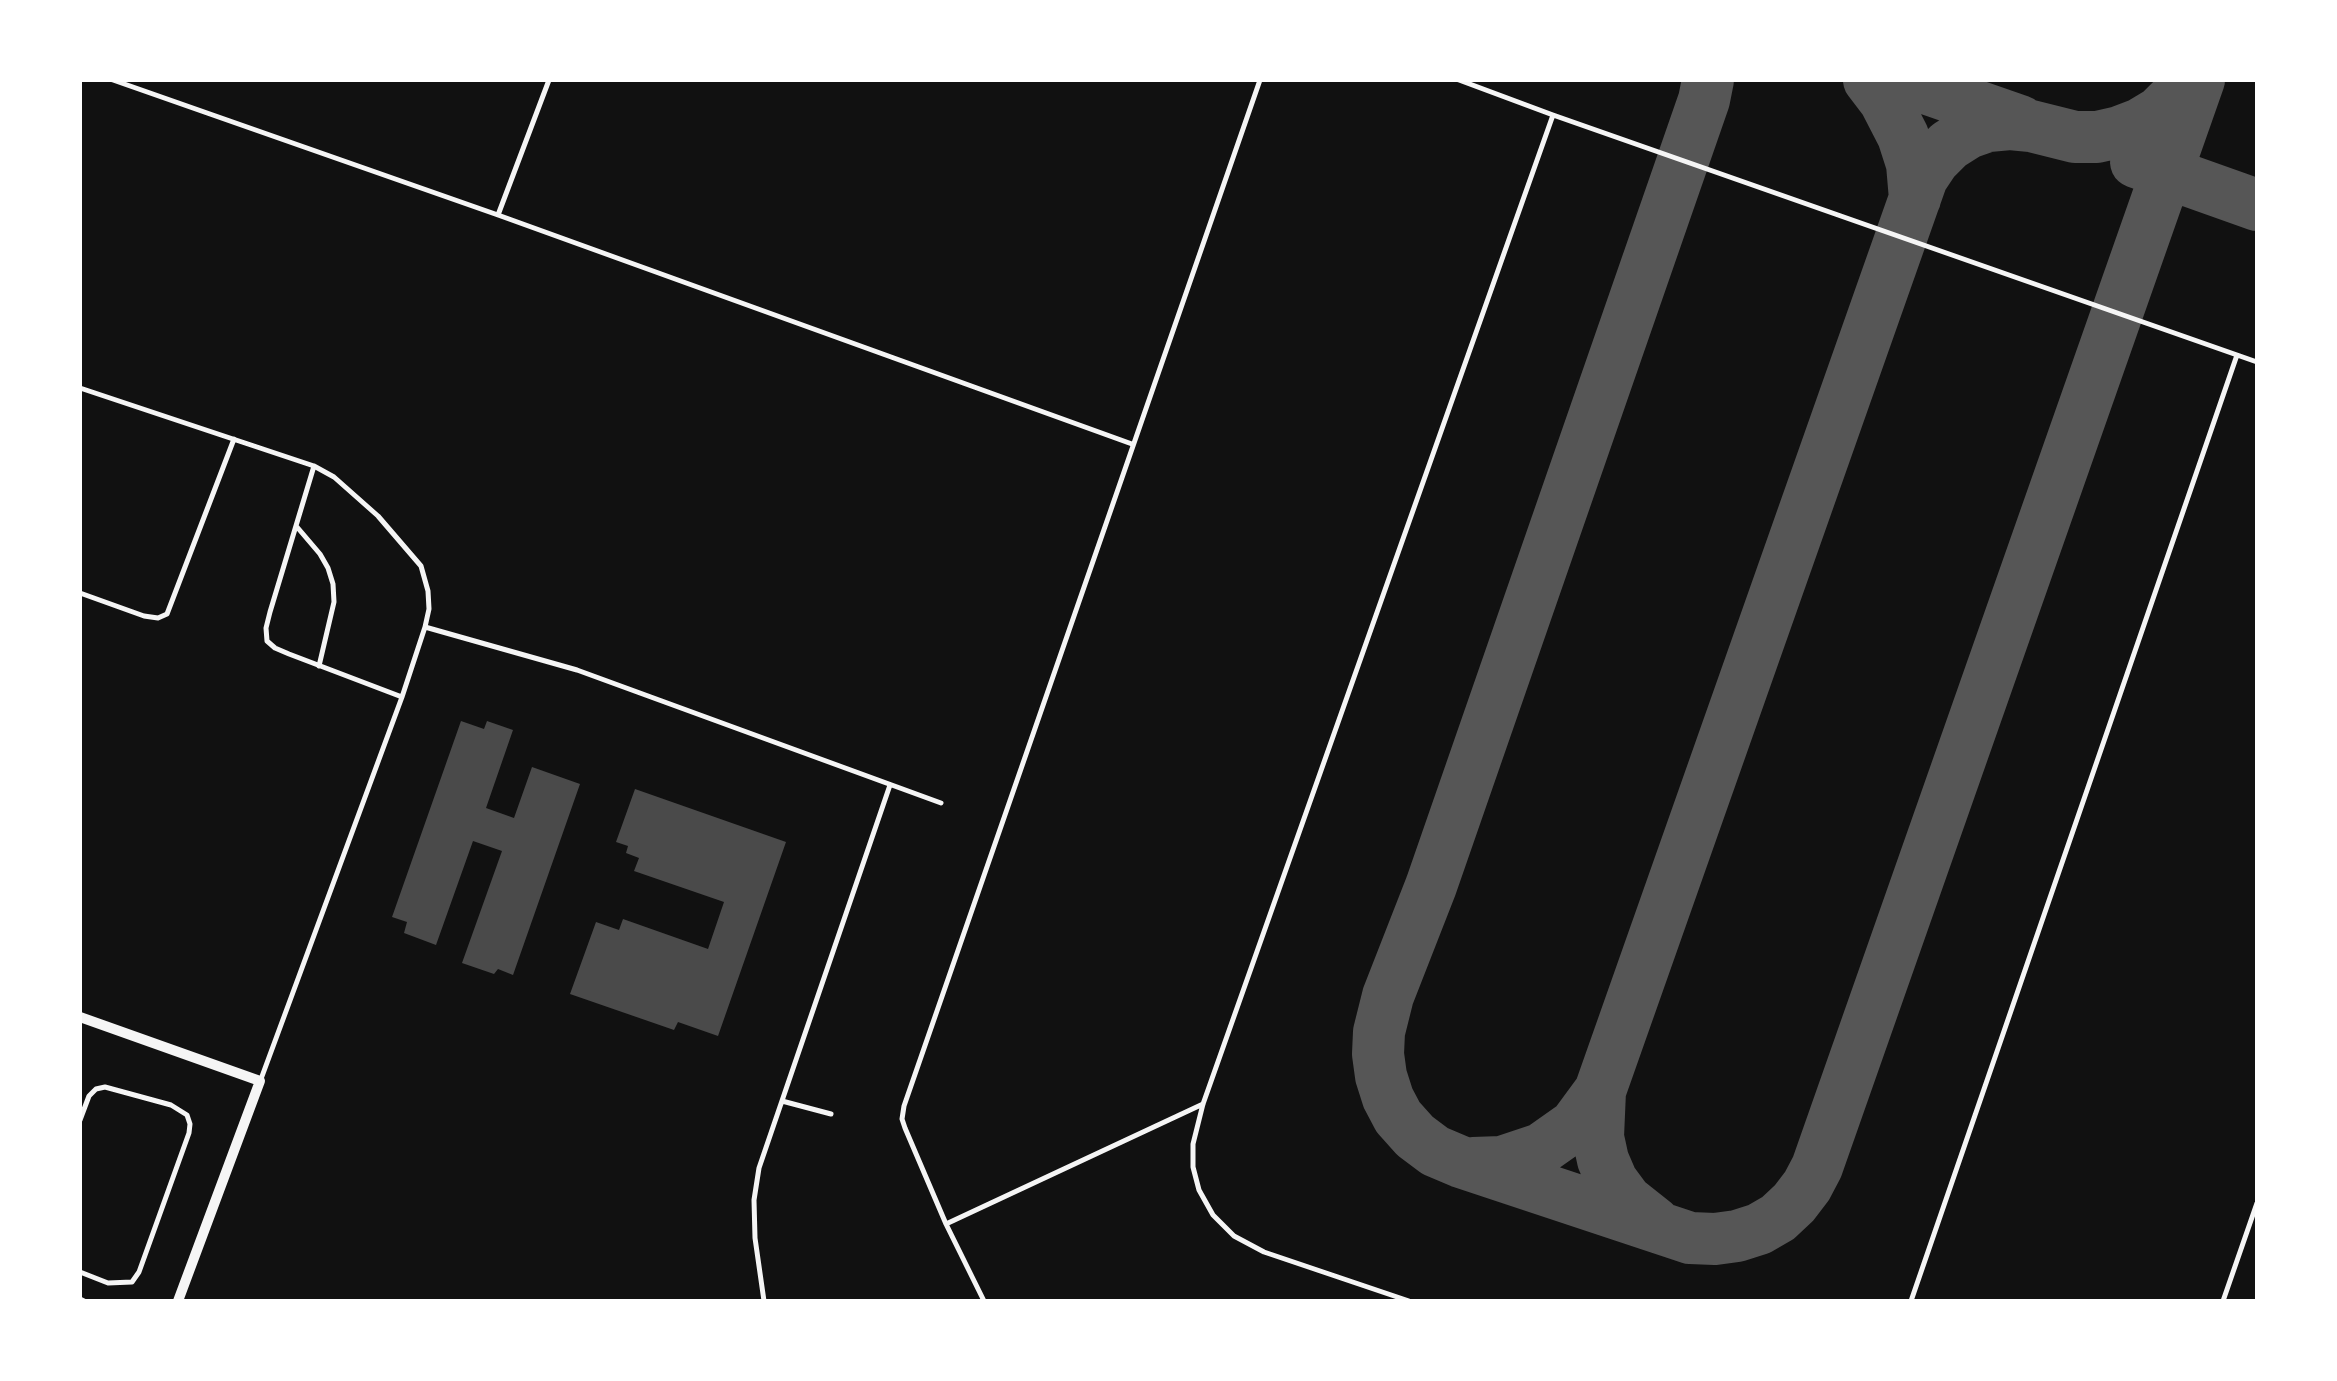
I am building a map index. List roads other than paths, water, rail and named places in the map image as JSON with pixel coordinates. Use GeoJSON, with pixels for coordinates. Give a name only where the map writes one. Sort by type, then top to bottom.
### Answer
{"type":"FeatureCollection","features":[{"type":"Feature","properties":{"kind":"street"},"geometry":{"type":"LineString","coordinates":[[80,1017],[260,1082],[178,1301]]}},
{"type":"Feature","properties":{"kind":"lane"},"geometry":{"type":"LineString","coordinates":[[113,80],[1132,444]]}},
{"type":"Feature","properties":{"kind":"lane"},"geometry":{"type":"LineString","coordinates":[[498,215],[549,80]]}},
{"type":"Feature","properties":{"kind":"lane"},"geometry":{"type":"LineString","coordinates":[[984,1301],[905,1128],[904,1106],[1260,80]]}},
{"type":"Feature","properties":{"kind":"lane"},"geometry":{"type":"LineString","coordinates":[[1459,80],[2257,362]]}},
{"type":"Feature","properties":{"kind":"lane"},"geometry":{"type":"LineString","coordinates":[[1408,1301],[1264,1252],[1234,1236],[1213,1216],[1199,1190],[1193,1168],[1193,1144],[1203,1104],[1553,115]]}},
{"type":"Feature","properties":{"kind":"lane"},"geometry":{"type":"LineString","coordinates":[[1911,1301],[2237,356]]}},
{"type":"Feature","properties":{"kind":"lane"},"geometry":{"type":"LineString","coordinates":[[80,388],[314,466],[334,477],[378,516],[420,566],[428,590],[426,626],[402,697],[260,1082]]}},
{"type":"Feature","properties":{"kind":"lane"},"geometry":{"type":"LineString","coordinates":[[80,593],[144,616],[158,618],[167,614],[234,439]]}},
{"type":"Feature","properties":{"kind":"lane"},"geometry":{"type":"LineString","coordinates":[[314,466],[270,612],[268,641],[275,648],[318,666],[402,697]]}},
{"type":"Feature","properties":{"kind":"lane"},"geometry":{"type":"LineString","coordinates":[[296,526],[320,554],[333,584],[334,602],[318,666]]}},
{"type":"Feature","properties":{"kind":"lane"},"geometry":{"type":"LineString","coordinates":[[426,626],[576,670],[941,803]]}},
{"type":"Feature","properties":{"kind":"lane"},"geometry":{"type":"LineString","coordinates":[[764,1301],[755,1238],[758,1168],[890,785]]}},
{"type":"Feature","properties":{"kind":"lane"},"geometry":{"type":"LineString","coordinates":[[80,1120],[89,1096],[105,1087],[172,1105],[187,1115],[190,1124],[139,1272],[132,1282],[108,1284],[81,1275]]}},
{"type":"Feature","properties":{"kind":"lane"},"geometry":{"type":"LineString","coordinates":[[782,1101],[830,1114]]}},
{"type":"Feature","properties":{"kind":"lane"},"geometry":{"type":"LineString","coordinates":[[946,1224],[1203,1104]]}},
{"type":"Feature","properties":{"kind":"lane"},"geometry":{"type":"LineString","coordinates":[[2223,1301],[2257,1203]]}}]}
